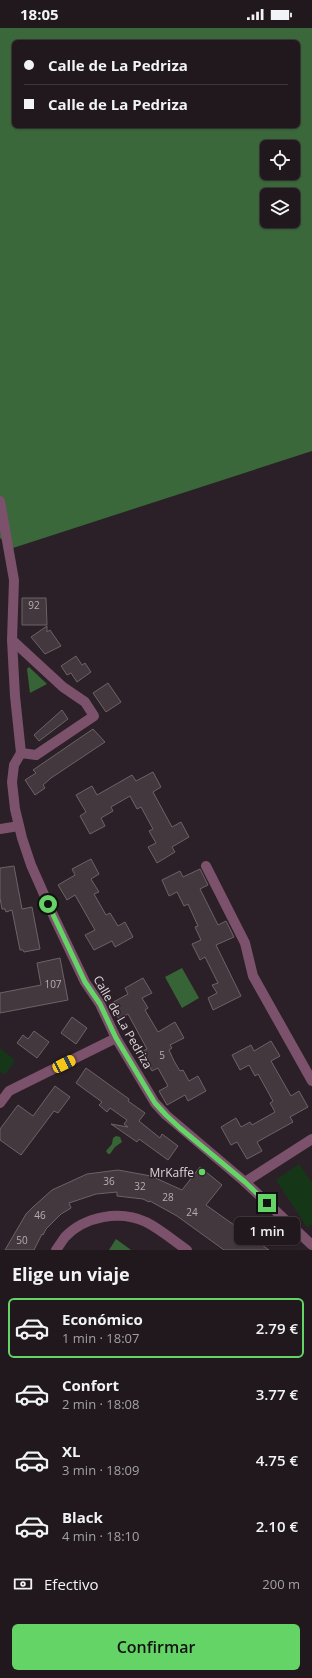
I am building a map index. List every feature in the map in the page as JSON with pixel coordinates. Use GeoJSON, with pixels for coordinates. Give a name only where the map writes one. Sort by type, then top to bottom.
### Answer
{"type":"FeatureCollection","features":[{"type":"Feature","properties":{"kind":"street","name":"Calle de La Pedriza"},"geometry":{"type":"LineString","coordinates":[[0,501],[14,580],[12,640],[20,753],[14,765],[12,782],[19,826],[31,865],[85,982],[100,1004],[116,1038],[155,1103],[166,1115],[245,1182],[312,1245]]}},
{"type":"Feature","properties":{"kind":"street"},"geometry":{"type":"LineString","coordinates":[[12,640],[63,687],[85,702],[94,716],[36,755],[20,753]]}},
{"type":"Feature","properties":{"kind":"street"},"geometry":{"type":"LineString","coordinates":[[0,829],[19,826]]}},
{"type":"Feature","properties":{"kind":"street"},"geometry":{"type":"LineString","coordinates":[[206,866],[245,943],[253,976],[312,1081]]}},
{"type":"Feature","properties":{"kind":"street"},"geometry":{"type":"LineString","coordinates":[[0,1103],[9,1091],[116,1038]]}},
{"type":"Feature","properties":{"kind":"street"},"geometry":{"type":"LineString","coordinates":[[245,1182],[312,1139]]}},
{"type":"Feature","properties":{"kind":"street"},"geometry":{"type":"LineString","coordinates":[[56,1250],[66,1237],[83,1224],[103,1217],[125,1216],[146,1222],[187,1250]]}},
{"type":"Feature","properties":{"kind":"shaded area"},"geometry":{"type":"Polygon","coordinates":[[[0,28],[312,28],[312,451],[13,548],[0,538],[0,28]]]}},
{"type":"Feature","properties":{"kind":"shaded area"},"geometry":{"type":"Polygon","coordinates":[[[29,667],[47,684],[30,693],[27,669],[29,667]]]}},
{"type":"Feature","properties":{"kind":"shaded area"},"geometry":{"type":"Polygon","coordinates":[[[182,968],[199,998],[182,1008],[165,977],[182,968]]]}},
{"type":"Feature","properties":{"kind":"shaded area"},"geometry":{"type":"Polygon","coordinates":[[[0,1048],[15,1060],[5,1075],[0,1071],[0,1048]]]}},
{"type":"Feature","properties":{"kind":"shaded area"},"geometry":{"type":"Polygon","coordinates":[[[116,1136],[120,1137],[122,1142],[115,1147],[110,1154],[108,1154],[106,1151],[112,1144],[113,1138],[116,1136]]]}},
{"type":"Feature","properties":{"kind":"shaded area"},"geometry":{"type":"Polygon","coordinates":[[[299,1164],[312,1183],[312,1224],[307,1227],[276,1180],[299,1164]]]}},
{"type":"Feature","properties":{"kind":"shaded area"},"geometry":{"type":"Polygon","coordinates":[[[116,1239],[131,1250],[109,1250],[116,1239]]]}},
{"type":"Feature","properties":{"kind":"building"},"geometry":{"type":"Polygon","coordinates":[[[22,598],[46,598],[47,625],[22,625],[22,598]]]}},
{"type":"Feature","properties":{"kind":"building"},"geometry":{"type":"Polygon","coordinates":[[[47,626],[47,632],[50,630],[61,646],[45,654],[31,637],[47,626]]]}},
{"type":"Feature","properties":{"kind":"building"},"geometry":{"type":"Polygon","coordinates":[[[76,656],[82,665],[85,663],[91,672],[77,682],[71,673],[67,675],[61,666],[76,656]]]}},
{"type":"Feature","properties":{"kind":"building"},"geometry":{"type":"Polygon","coordinates":[[[108,683],[121,702],[106,712],[93,693],[108,683]]]}},
{"type":"Feature","properties":{"kind":"building"},"geometry":{"type":"Polygon","coordinates":[[[62,710],[68,719],[39,741],[34,735],[62,710]]]}},
{"type":"Feature","properties":{"kind":"building"},"geometry":{"type":"Polygon","coordinates":[[[93,729],[105,742],[51,778],[43,785],[45,788],[35,795],[25,780],[36,773],[33,770],[93,729]]]}},
{"type":"Feature","properties":{"kind":"building"},"geometry":{"type":"Polygon","coordinates":[[[153,772],[161,787],[153,792],[172,827],[181,822],[189,837],[172,847],[175,852],[157,863],[148,847],[156,843],[149,831],[153,829],[141,807],[137,809],[130,796],[111,807],[113,811],[101,818],[105,826],[90,834],[80,816],[86,812],[76,795],[92,786],[97,795],[132,775],[136,781],[153,772]]]}},
{"type":"Feature","properties":{"kind":"building"},"geometry":{"type":"Polygon","coordinates":[[[91,859],[99,874],[91,879],[99,892],[94,894],[106,915],[110,913],[118,926],[125,922],[133,937],[115,947],[112,941],[94,950],[85,935],[95,930],[75,895],[67,900],[58,885],[75,875],[72,869],[91,859]]]}},
{"type":"Feature","properties":{"kind":"building"},"geometry":{"type":"Polygon","coordinates":[[[14,866],[22,909],[32,907],[40,949],[24,952],[23,950],[20,950],[12,910],[6,912],[5,909],[2,909],[0,898],[0,868],[14,866]]]}},
{"type":"Feature","properties":{"kind":"building"},"geometry":{"type":"Polygon","coordinates":[[[200,869],[208,885],[200,889],[218,925],[226,921],[234,937],[216,945],[241,996],[213,1010],[208,998],[217,993],[212,985],[218,983],[205,957],[200,960],[192,944],[201,940],[195,927],[198,926],[188,904],[184,906],[177,892],[169,896],[162,880],[180,871],[183,877],[200,869]]]}},
{"type":"Feature","properties":{"kind":"building"},"geometry":{"type":"Polygon","coordinates":[[[60,958],[68,1000],[0,1013],[0,993],[41,985],[37,963],[60,958]]]}},
{"type":"Feature","properties":{"kind":"building"},"geometry":{"type":"Polygon","coordinates":[[[143,978],[152,993],[142,998],[148,1008],[145,1010],[158,1032],[175,1022],[184,1038],[170,1045],[172,1048],[169,1050],[180,1071],[183,1070],[189,1081],[198,1076],[206,1091],[188,1101],[185,1095],[167,1105],[159,1091],[168,1086],[158,1068],[152,1071],[141,1052],[147,1049],[128,1014],[119,1019],[110,1004],[128,994],[125,988],[143,978]]]}},
{"type":"Feature","properties":{"kind":"building"},"geometry":{"type":"Polygon","coordinates":[[[72,1017],[87,1028],[76,1044],[61,1033],[72,1017]]]}},
{"type":"Feature","properties":{"kind":"building"},"geometry":{"type":"Polygon","coordinates":[[[34,1031],[49,1042],[37,1058],[17,1043],[23,1035],[28,1039],[34,1031]]]}},
{"type":"Feature","properties":{"kind":"building"},"geometry":{"type":"Polygon","coordinates":[[[271,1041],[280,1056],[271,1061],[291,1096],[299,1091],[308,1107],[290,1117],[293,1122],[257,1142],[262,1151],[247,1159],[237,1142],[231,1145],[221,1127],[236,1118],[241,1127],[250,1122],[252,1125],[275,1112],[270,1103],[273,1101],[258,1074],[255,1076],[249,1065],[240,1070],[232,1055],[251,1045],[254,1051],[271,1041]]]}},
{"type":"Feature","properties":{"kind":"building"},"geometry":{"type":"Polygon","coordinates":[[[86,1068],[129,1099],[128,1101],[145,1113],[139,1121],[160,1138],[162,1134],[178,1146],[168,1160],[139,1139],[137,1142],[111,1124],[128,1127],[124,1124],[127,1120],[110,1108],[107,1112],[99,1105],[102,1102],[76,1083],[86,1068]]]}},
{"type":"Feature","properties":{"kind":"building"},"geometry":{"type":"Polygon","coordinates":[[[55,1086],[70,1097],[58,1113],[54,1111],[21,1155],[0,1140],[0,1129],[18,1105],[33,1116],[55,1086]]]}},
{"type":"Feature","properties":{"kind":"building"},"geometry":{"type":"Polygon","coordinates":[[[200,1167],[222,1185],[206,1205],[269,1250],[224,1250],[177,1216],[150,1201],[117,1196],[117,1192],[96,1194],[69,1203],[71,1208],[61,1214],[46,1229],[34,1250],[5,1250],[26,1214],[33,1207],[52,1190],[87,1174],[118,1170],[151,1176],[182,1190],[200,1167]]]}},
{"type":"Feature","properties":{"kind":"place","name":"MrKaffe"},"geometry":{"type":"Point","coordinates":[202,1172]}},
{"type":"Feature","properties":{"kind":"route"},"geometry":{"type":"LineString","coordinates":[[48,904],[85,982],[100,1004],[116,1038],[155,1103],[180,1128],[245,1182],[267,1203]]}}]}
